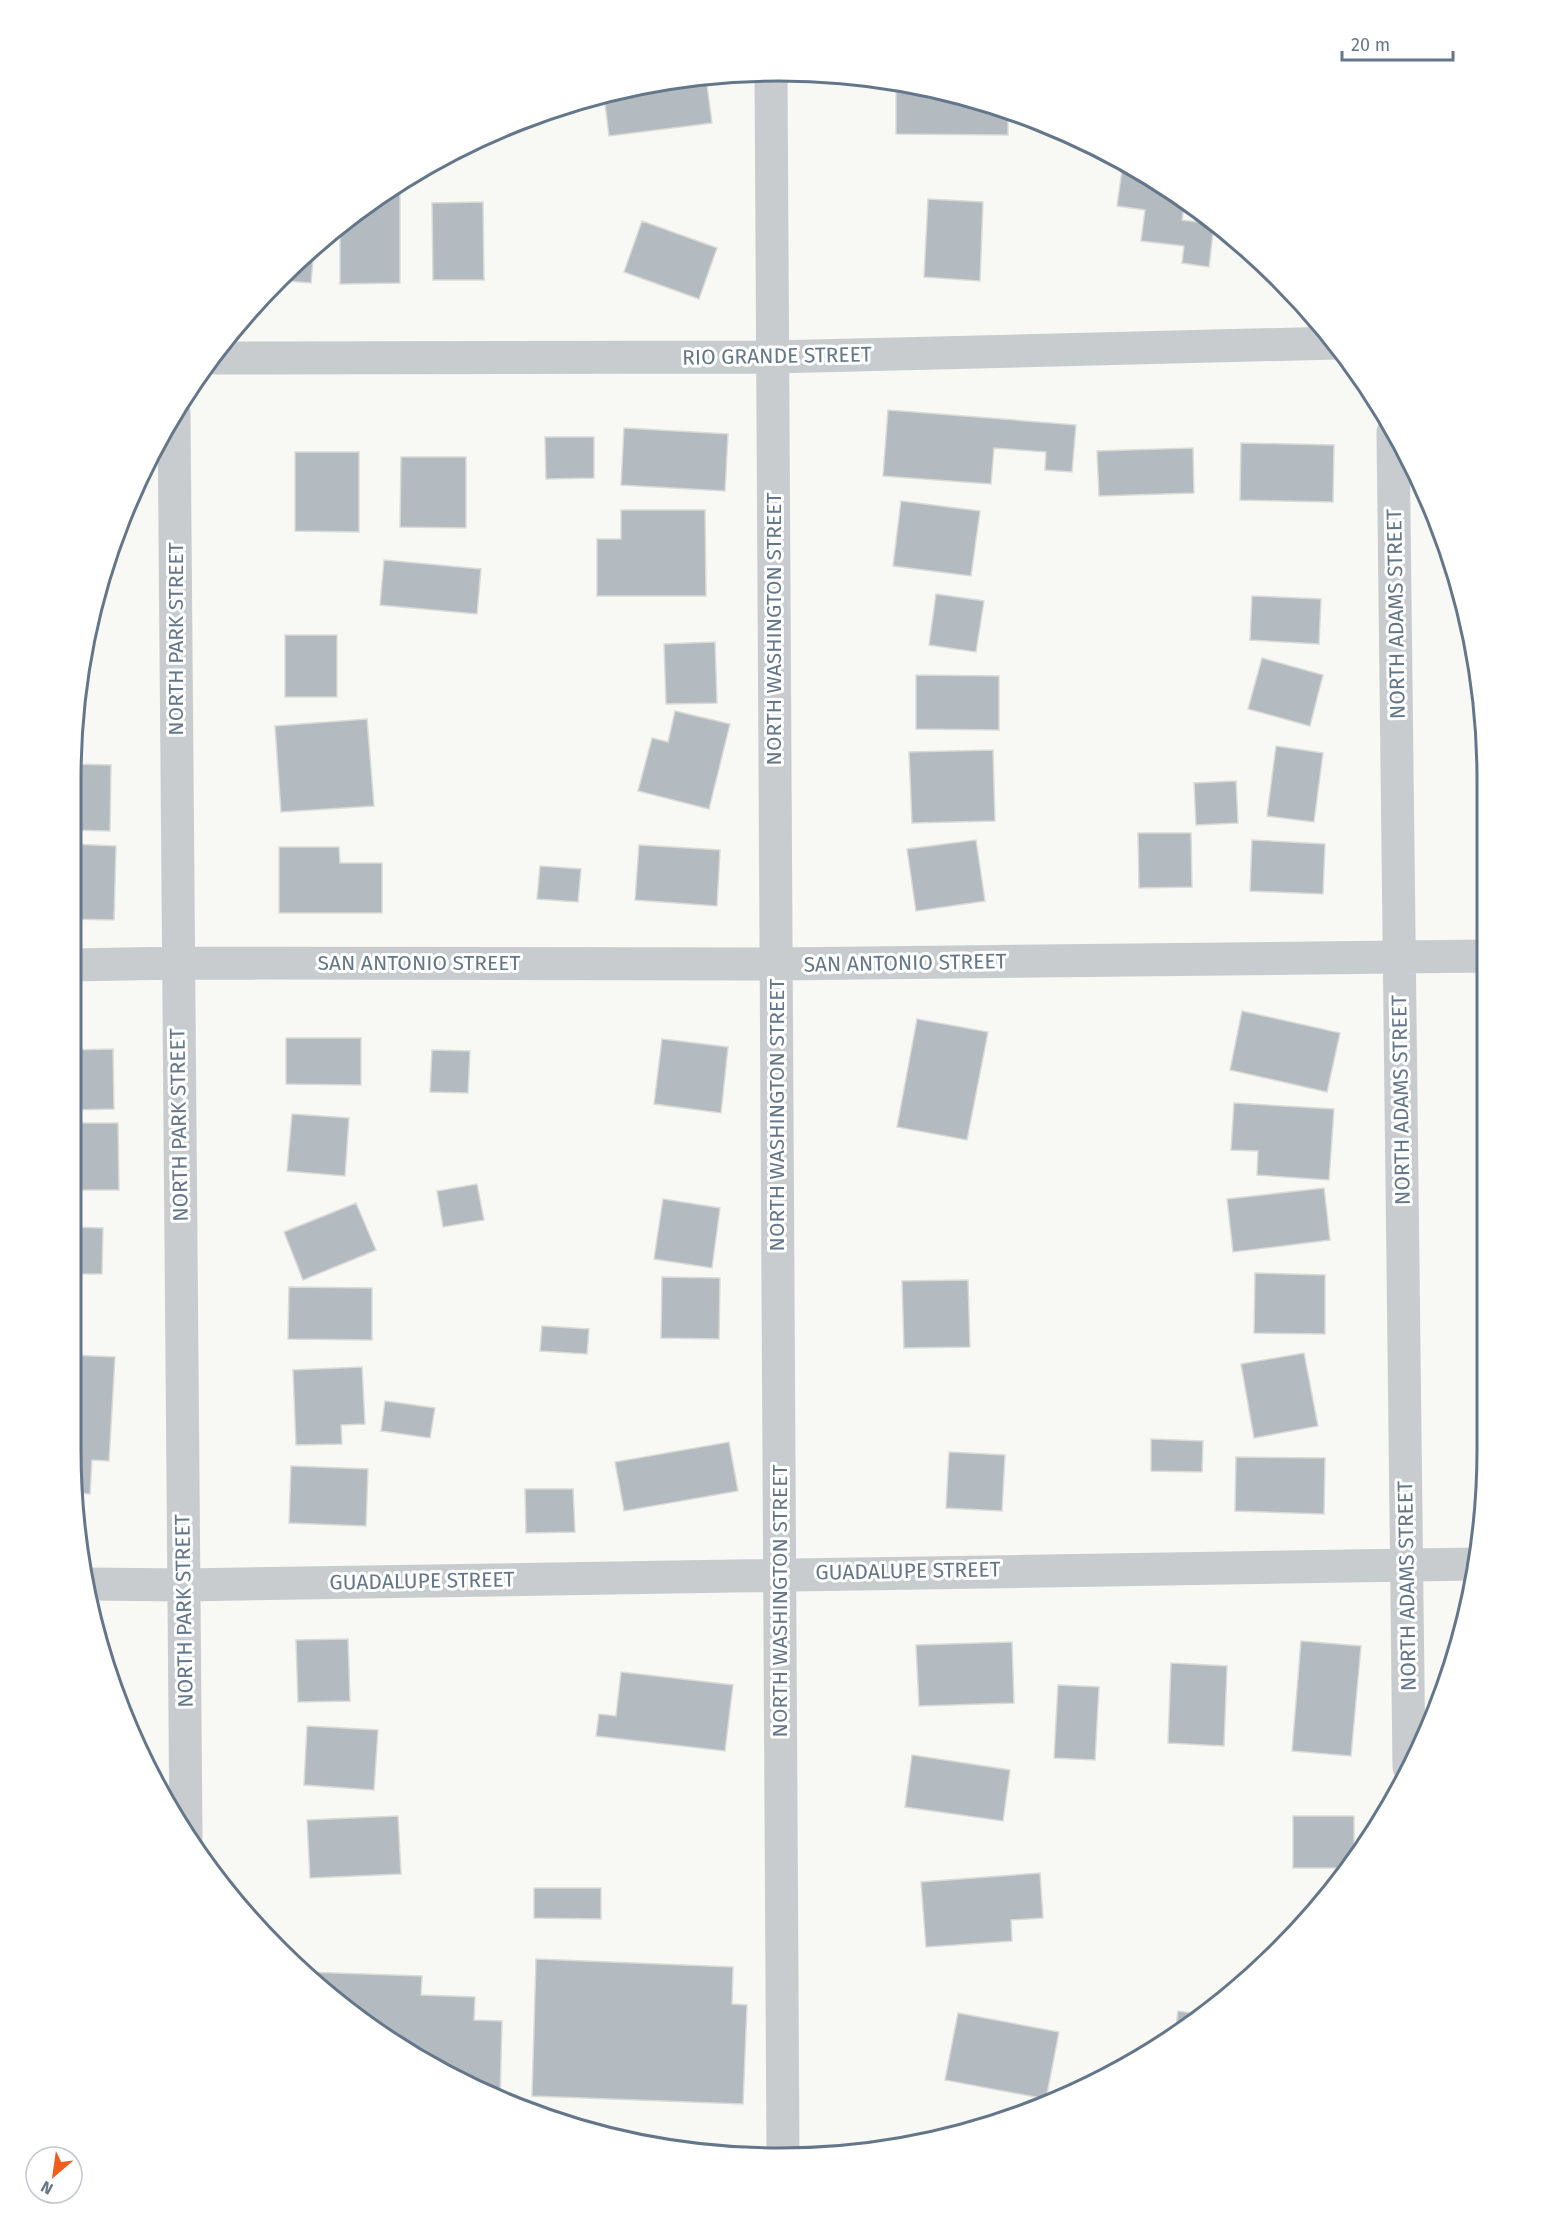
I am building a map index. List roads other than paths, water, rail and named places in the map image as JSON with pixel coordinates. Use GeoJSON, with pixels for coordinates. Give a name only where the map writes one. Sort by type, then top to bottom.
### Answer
{"type":"FeatureCollection","features":[{"type":"Feature","properties":{"kind":"street","name":"NORTH WASHINGTON STREET"},"geometry":{"type":"LineString","coordinates":[[771,81],[783,2148]]}},
{"type":"Feature","properties":{"kind":"street","name":"RIO GRANDE STREET"},"geometry":{"type":"LineString","coordinates":[[222,358],[773,357],[1324,343]]}},
{"type":"Feature","properties":{"kind":"street","name":"NORTH PARK STREET"},"geometry":{"type":"LineString","coordinates":[[174,432],[186,1817]]}},
{"type":"Feature","properties":{"kind":"street","name":"NORTH ADAMS STREET"},"geometry":{"type":"LineString","coordinates":[[1394,450],[1409,1751]]}},
{"type":"Feature","properties":{"kind":"street","name":"SAN ANTONIO STREET"},"geometry":{"type":"LineString","coordinates":[[81,965],[776,964],[1477,956]]}},
{"type":"Feature","properties":{"kind":"street","name":"GUADALUPE STREET"},"geometry":{"type":"LineString","coordinates":[[94,1584],[184,1585],[779,1573],[1467,1564]]}}]}
